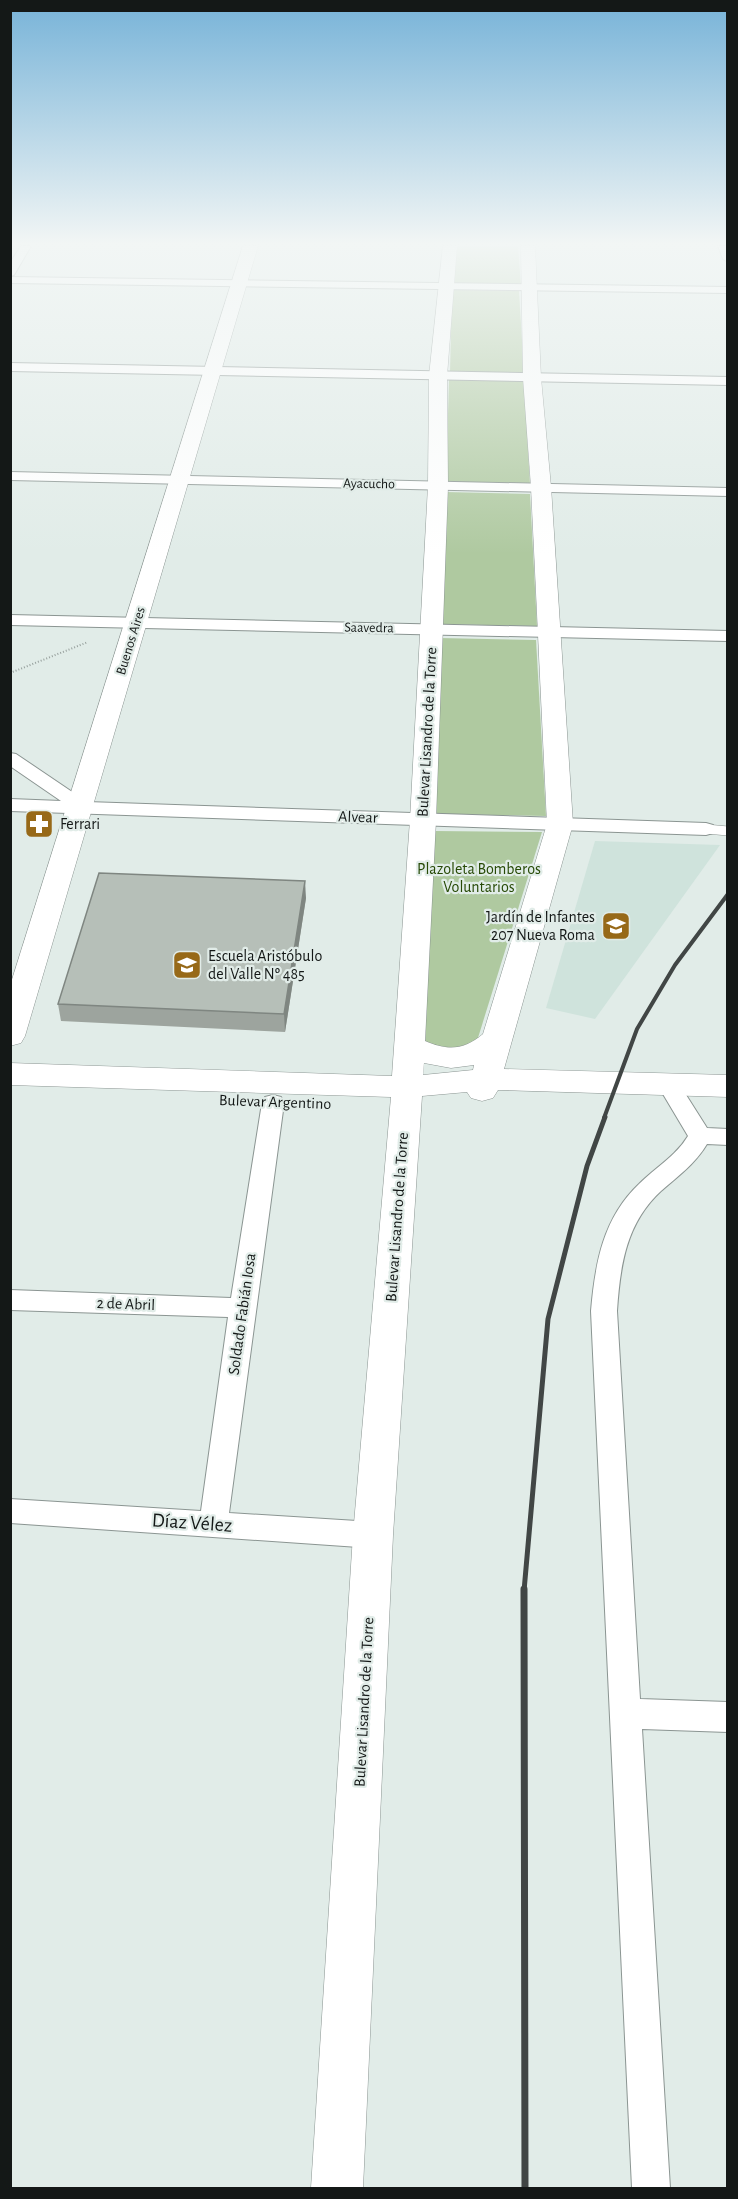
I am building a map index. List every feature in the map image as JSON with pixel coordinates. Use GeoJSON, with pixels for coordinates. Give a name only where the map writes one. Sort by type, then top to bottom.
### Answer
{"type":"FeatureCollection","features":[{"type":"Feature","properties":{"kind":"main road","name":"Buenos Aires"},"geometry":{"type":"LineString","coordinates":[[10,1036],[220,349]]}},
{"type":"Feature","properties":{"kind":"main road","name":"Bulevar Lisandro de la Torre"},"geometry":{"type":"LineString","coordinates":[[337,2188],[374,1535],[406,1096],[423,820],[438,486],[438,376],[441,349]]}},
{"type":"Feature","properties":{"kind":"main road"},"geometry":{"type":"LineString","coordinates":[[484,1085],[560,824],[532,349]]}},
{"type":"Feature","properties":{"kind":"main road"},"geometry":{"type":"LineString","coordinates":[[408,1044],[427,1054],[449,1058],[478,1053],[497,1039]]}},
{"type":"Feature","properties":{"kind":"main road","name":"Bulevar Argentino"},"geometry":{"type":"LineString","coordinates":[[10,1074],[406,1096]]}},
{"type":"Feature","properties":{"kind":"main road","name":"Bulevar Argentino"},"geometry":{"type":"LineString","coordinates":[[10,1092],[273,1103],[406,1096],[536,1079],[728,1086]]}},
{"type":"Feature","properties":{"kind":"street"},"geometry":{"type":"LineString","coordinates":[[10,367],[728,381]]}},
{"type":"Feature","properties":{"kind":"street","name":"Ayacucho"},"geometry":{"type":"LineString","coordinates":[[10,476],[728,492]]}},
{"type":"Feature","properties":{"kind":"street","name":"Saavedra"},"geometry":{"type":"LineString","coordinates":[[10,620],[728,636]]}},
{"type":"Feature","properties":{"kind":"street"},"geometry":{"type":"LineString","coordinates":[[10,758],[80,806]]}},
{"type":"Feature","properties":{"kind":"street","name":"Alvear"},"geometry":{"type":"LineString","coordinates":[[10,805],[706,829]]}},
{"type":"Feature","properties":{"kind":"street"},"geometry":{"type":"LineString","coordinates":[[651,2188],[604,1311],[608,1263],[626,1215],[645,1192],[713,1137],[668,1083]]}},
{"type":"Feature","properties":{"kind":"street","name":"Soldado Fabián Iosa"},"geometry":{"type":"LineString","coordinates":[[213,1525],[242,1308],[273,1103]]}},
{"type":"Feature","properties":{"kind":"street","name":"2 de Abril"},"geometry":{"type":"LineString","coordinates":[[10,1300],[242,1308]]}},
{"type":"Feature","properties":{"kind":"street","name":"Díaz Vélez"},"geometry":{"type":"LineString","coordinates":[[10,1511],[374,1535]]}},
{"type":"Feature","properties":{"kind":"street"},"geometry":{"type":"LineString","coordinates":[[624,1713],[728,1717]]}},
{"type":"Feature","properties":{"kind":"lane"},"geometry":{"type":"LineString","coordinates":[[706,829],[728,831]]}},
{"type":"Feature","properties":{"kind":"path"},"geometry":{"type":"LineString","coordinates":[[10,673],[136,623]]}},
{"type":"Feature","properties":{"kind":"shaded area","name":"Jardín de Infantes 207 Nueva Roma"},"geometry":{"type":"Polygon","coordinates":[[[595,841],[720,845],[595,1019],[546,1008],[595,841]]]}},
{"type":"Feature","properties":{"kind":"green space"},"geometry":{"type":"Polygon","coordinates":[[[451,349],[522,349],[524,374],[450,373],[451,349]]]}},
{"type":"Feature","properties":{"kind":"green space"},"geometry":{"type":"Polygon","coordinates":[[[449,380],[524,381],[530,484],[446,482],[449,380]]]}},
{"type":"Feature","properties":{"kind":"green space"},"geometry":{"type":"Polygon","coordinates":[[[445,492],[530,494],[537,626],[442,624],[445,492]]]}},
{"type":"Feature","properties":{"kind":"green space"},"geometry":{"type":"Polygon","coordinates":[[[439,638],[536,640],[546,816],[435,814],[439,638]]]}},
{"type":"Feature","properties":{"kind":"green space","name":"Plazoleta Bomberos Voluntarios"},"geometry":{"type":"Polygon","coordinates":[[[434,831],[542,832],[477,1041],[450,1052],[425,1045],[434,831]]]}},
{"type":"Feature","properties":{"kind":"building","name":"Escuela Aristóbulo del Valle Nº 485"},"geometry":{"type":"Polygon","coordinates":[[[99,873],[305,881],[284,1014],[58,1004],[99,873]]]}},
{"type":"Feature","properties":{"kind":"railway"},"geometry":{"type":"LineString","coordinates":[[604,1118],[637,1029],[675,965],[728,894]]}},
{"type":"Feature","properties":{"kind":"railway"},"geometry":{"type":"LineString","coordinates":[[524,1591],[548,1319],[587,1166],[605,1117]]}},
{"type":"Feature","properties":{"kind":"railway"},"geometry":{"type":"LineString","coordinates":[[524,1591],[525,2188]]}},
{"type":"Feature","properties":{"kind":"place","name":"Ferrari"},"geometry":{"type":"Point","coordinates":[39,824]}},
{"type":"Feature","properties":{"kind":"place","name":"Jardín de Infantes 207 Nueva Roma"},"geometry":{"type":"Point","coordinates":[616,926]}},
{"type":"Feature","properties":{"kind":"place","name":"Escuela Aristóbulo del Valle Nº 485"},"geometry":{"type":"Point","coordinates":[187,965]}}]}
